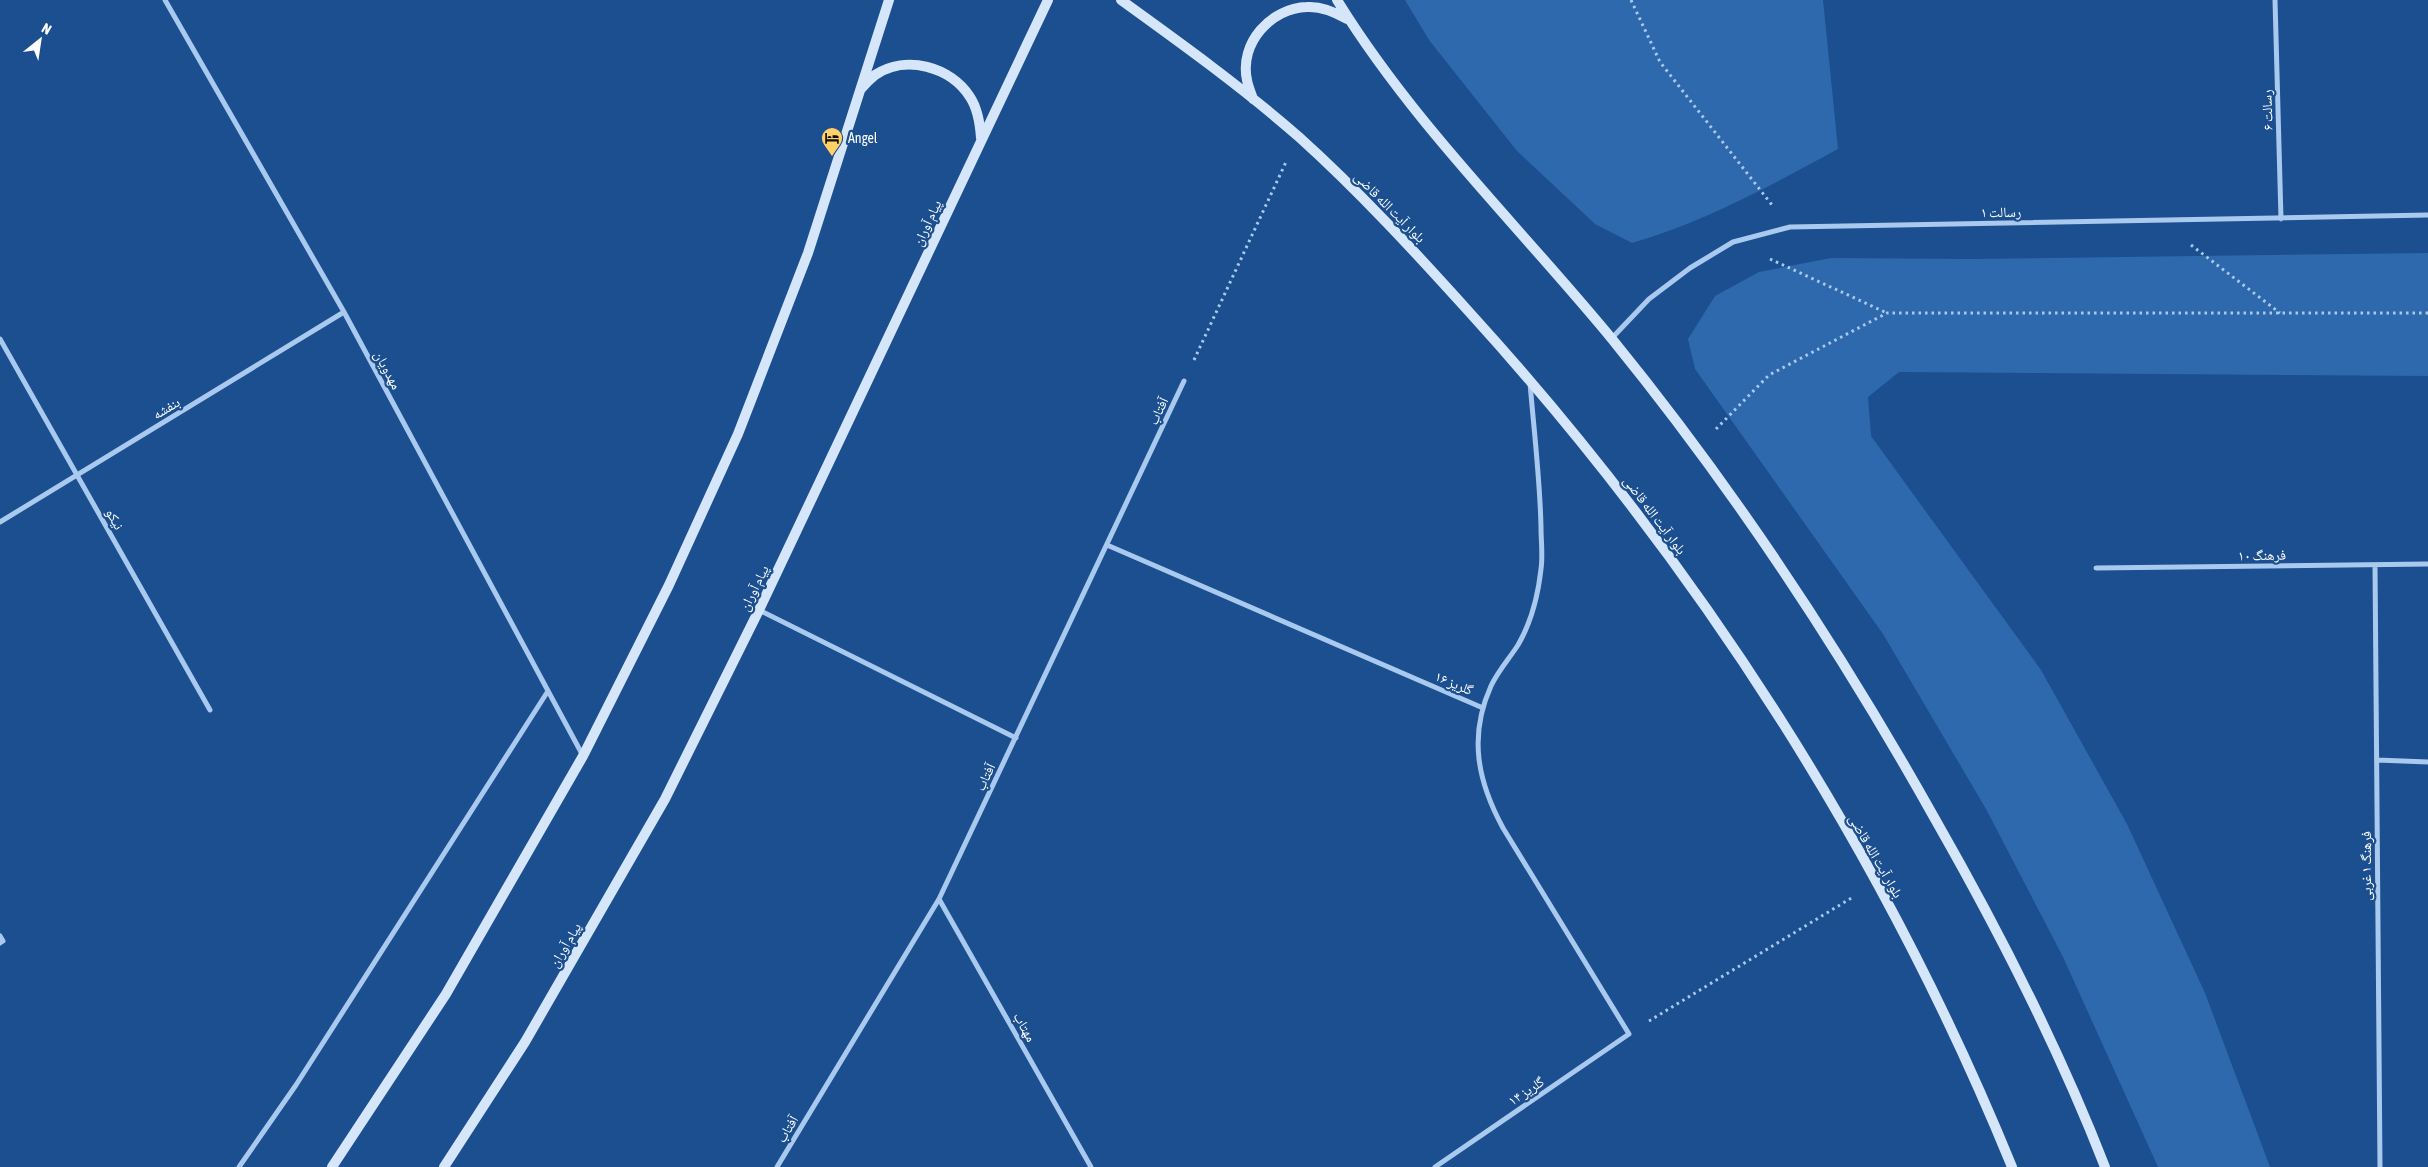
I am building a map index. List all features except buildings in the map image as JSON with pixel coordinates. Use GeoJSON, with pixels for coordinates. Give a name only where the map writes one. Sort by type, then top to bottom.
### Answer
{"type":"FeatureCollection","features":[{"type":"Feature","properties":{"kind":"main road"},"geometry":{"type":"LineString","coordinates":[[332,1167],[446,994],[583,756],[669,585],[738,434],[808,253],[889,0]]}},
{"type":"Feature","properties":{"kind":"main road","name":"پیام آوران"},"geometry":{"type":"LineString","coordinates":[[444,1167],[525,1042],[665,799],[759,610],[1048,0]]}},
{"type":"Feature","properties":{"kind":"main road","name":"بلوار آیت ‌الله قاضی"},"geometry":{"type":"LineString","coordinates":[[1122,0],[1253,100],[1298,137],[1418,256],[1530,380],[1643,520],[1726,636],[1787,732],[1877,882],[1923,967],[1976,1078],[2012,1167]]}},
{"type":"Feature","properties":{"kind":"main road"},"geometry":{"type":"LineString","coordinates":[[1337,0],[1363,42],[1417,114],[1611,339],[1697,448],[1794,587],[1889,737],[1991,917],[2080,1103],[2105,1167]]}},
{"type":"Feature","properties":{"kind":"main road"},"geometry":{"type":"LineString","coordinates":[[1253,100],[1246,79],[1246,58],[1254,37],[1268,21],[1287,10],[1308,6],[1330,10],[1349,20]]}},
{"type":"Feature","properties":{"kind":"main road"},"geometry":{"type":"LineString","coordinates":[[860,90],[876,75],[896,67],[917,65],[938,69],[957,81],[971,97],[979,117],[981,139]]}},
{"type":"Feature","properties":{"kind":"street","name":"مهدویان"},"geometry":{"type":"LineString","coordinates":[[166,0],[344,312],[583,756]]}},
{"type":"Feature","properties":{"kind":"street","name":"رسالت ۶"},"geometry":{"type":"LineString","coordinates":[[2275,0],[2281,219]]}},
{"type":"Feature","properties":{"kind":"street","name":"رسالت ۱"},"geometry":{"type":"LineString","coordinates":[[1611,339],[1649,299],[1690,268],[1733,242],[1790,228],[2428,215]]}},
{"type":"Feature","properties":{"kind":"street","name":"بنفشه"},"geometry":{"type":"LineString","coordinates":[[0,522],[344,312]]}},
{"type":"Feature","properties":{"kind":"street","name":"نیکو"},"geometry":{"type":"LineString","coordinates":[[0,339],[210,710]]}},
{"type":"Feature","properties":{"kind":"street"},"geometry":{"type":"LineString","coordinates":[[1483,708],[1501,668],[1517,646],[1530,622],[1542,566],[1541,507],[1530,380]]}},
{"type":"Feature","properties":{"kind":"street","name":"آفتاب"},"geometry":{"type":"LineString","coordinates":[[777,1167],[939,899],[1184,381]]}},
{"type":"Feature","properties":{"kind":"street","name":"گلریز ۱۶"},"geometry":{"type":"LineString","coordinates":[[1107,544],[1483,708],[1478,738],[1479,767],[1488,801],[1630,1034]]}},
{"type":"Feature","properties":{"kind":"street","name":"فرهنگ ۱۰"},"geometry":{"type":"LineString","coordinates":[[2096,568],[2428,564]]}},
{"type":"Feature","properties":{"kind":"street","name":"فرهنگ ۱ غربی"},"geometry":{"type":"LineString","coordinates":[[2375,565],[2380,1167]]}},
{"type":"Feature","properties":{"kind":"street"},"geometry":{"type":"LineString","coordinates":[[759,610],[1016,738]]}},
{"type":"Feature","properties":{"kind":"street"},"geometry":{"type":"LineString","coordinates":[[239,1167],[296,1085],[548,691]]}},
{"type":"Feature","properties":{"kind":"street"},"geometry":{"type":"LineString","coordinates":[[2377,760],[2428,762]]}},
{"type":"Feature","properties":{"kind":"street","name":"مهتاب"},"geometry":{"type":"LineString","coordinates":[[939,899],[1091,1167]]}},
{"type":"Feature","properties":{"kind":"street","name":"گلریز ۱۴"},"geometry":{"type":"LineString","coordinates":[[1435,1167],[1630,1034]]}},
{"type":"Feature","properties":{"kind":"path"},"geometry":{"type":"LineString","coordinates":[[1631,0],[1660,62],[1790,228]]}},
{"type":"Feature","properties":{"kind":"path"},"geometry":{"type":"LineString","coordinates":[[1184,381],[1298,137]]}},
{"type":"Feature","properties":{"kind":"path"},"geometry":{"type":"LineString","coordinates":[[2159,221],[2280,313]]}},
{"type":"Feature","properties":{"kind":"path"},"geometry":{"type":"LineString","coordinates":[[1733,242],[1887,313],[2428,314]]}},
{"type":"Feature","properties":{"kind":"path"},"geometry":{"type":"LineString","coordinates":[[1697,448],[1769,375],[1887,313]]}},
{"type":"Feature","properties":{"kind":"path"},"geometry":{"type":"LineString","coordinates":[[1630,1034],[1877,882]]}},
{"type":"Feature","properties":{"kind":"shaded area"},"geometry":{"type":"Polygon","coordinates":[[[1405,0],[1823,0],[1838,149],[1737,202],[1686,224],[1632,243],[1595,224],[1517,151],[1429,40],[1405,0]]]}},
{"type":"Feature","properties":{"kind":"shaded area"},"geometry":{"type":"Polygon","coordinates":[[[2428,253],[2428,376],[1899,372],[1868,397],[1871,436],[2041,670],[2127,824],[2205,993],[2270,1167],[2158,1167],[2063,957],[1986,809],[1883,634],[1695,369],[1688,339],[1715,296],[1759,272],[1831,258],[1971,259],[2428,253]]]}},
{"type":"Feature","properties":{"kind":"place","name":"Angel"},"geometry":{"type":"Point","coordinates":[832,157]}}]}
